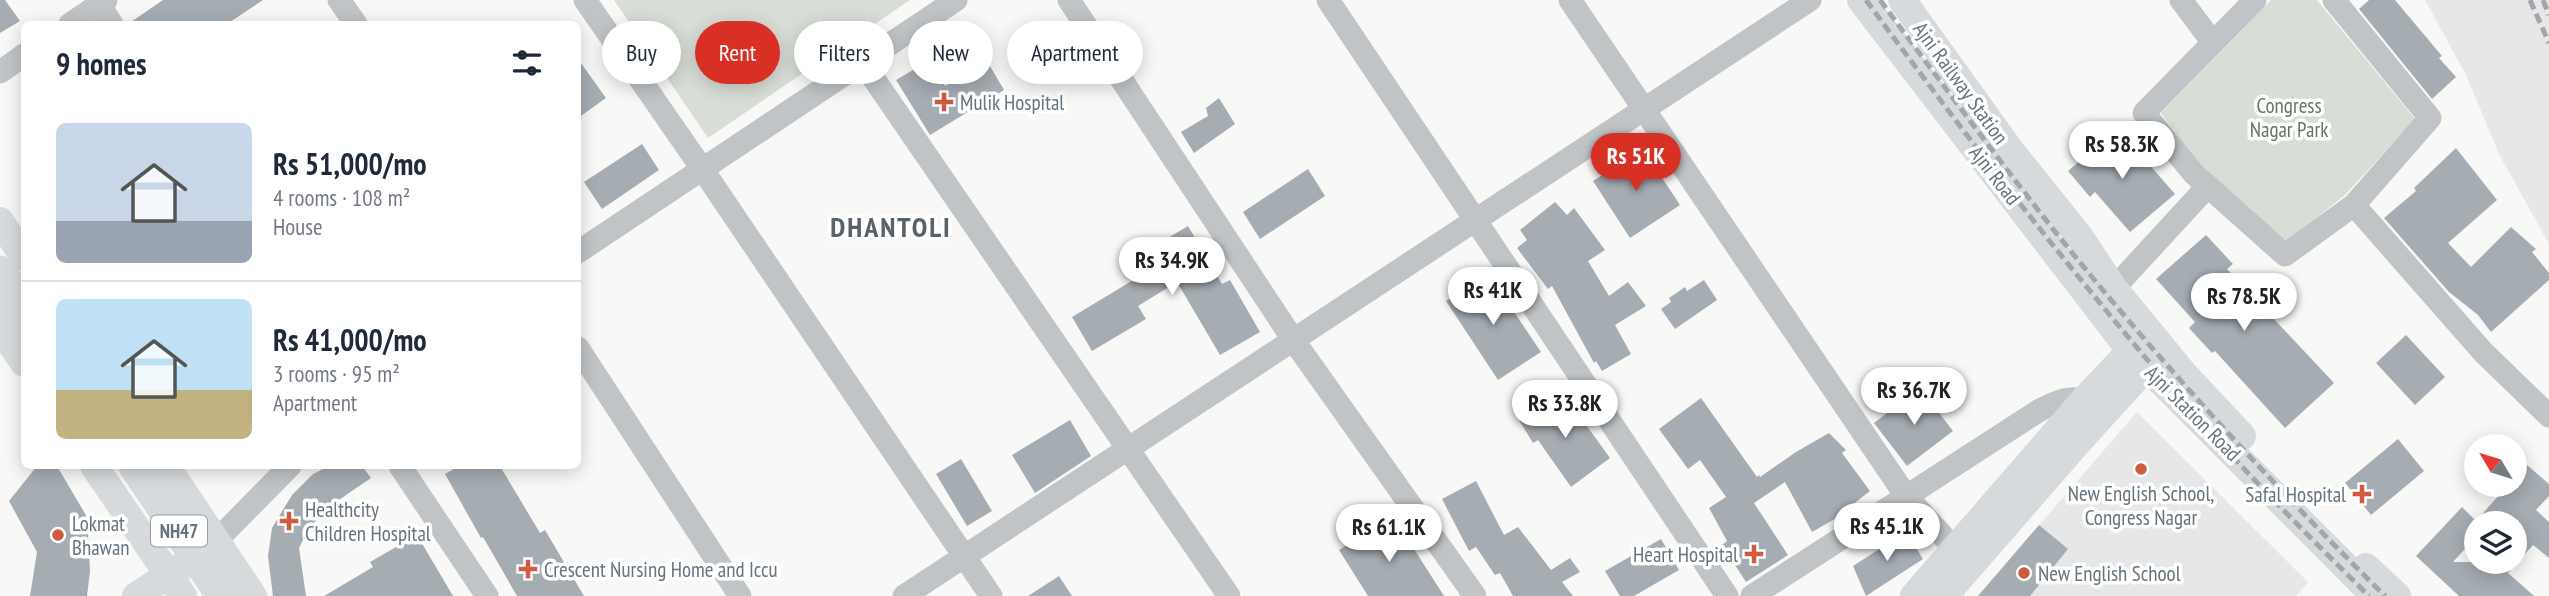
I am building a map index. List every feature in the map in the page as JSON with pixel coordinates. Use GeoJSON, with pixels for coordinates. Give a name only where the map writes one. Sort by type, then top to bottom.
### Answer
{"type":"FeatureCollection","features":[{"type":"Feature","properties":{"kind":"highway"},"geometry":{"type":"LineString","coordinates":[[0,272],[21,303]]}},
{"type":"Feature","properties":{"kind":"highway"},"geometry":{"type":"LineString","coordinates":[[0,302],[21,332]]}},
{"type":"Feature","properties":{"kind":"highway","name":"NH47"},"geometry":{"type":"LineString","coordinates":[[117,469],[203,596]]}},
{"type":"Feature","properties":{"kind":"highway","name":"NH47"},"geometry":{"type":"LineString","coordinates":[[137,469],[223,596]]}},
{"type":"Feature","properties":{"kind":"main road","name":"Ajni Road"},"geometry":{"type":"LineString","coordinates":[[1861,0],[2106,306],[2151,356]]}},
{"type":"Feature","properties":{"kind":"main road","name":"Ajni Railway Station"},"geometry":{"type":"LineString","coordinates":[[1902,0],[2010,150],[2078,236],[2106,306]]}},
{"type":"Feature","properties":{"kind":"main road"},"geometry":{"type":"LineString","coordinates":[[0,221],[21,252]]}},
{"type":"Feature","properties":{"kind":"main road"},"geometry":{"type":"LineString","coordinates":[[2106,306],[2111,388]]}},
{"type":"Feature","properties":{"kind":"main road"},"geometry":{"type":"LineString","coordinates":[[0,328],[21,359]]}},
{"type":"Feature","properties":{"kind":"main road"},"geometry":{"type":"LineString","coordinates":[[1914,596],[1962,557],[2111,388],[2151,356]]}},
{"type":"Feature","properties":{"kind":"main road"},"geometry":{"type":"LineString","coordinates":[[1944,596],[1962,557],[2084,400],[2111,388],[2151,356]]}},
{"type":"Feature","properties":{"kind":"main road"},"geometry":{"type":"LineString","coordinates":[[2151,356],[2398,596]]}},
{"type":"Feature","properties":{"kind":"main road","name":"Ajni Station Road"},"geometry":{"type":"LineString","coordinates":[[2151,356],[2375,596]]}},
{"type":"Feature","properties":{"kind":"main road"},"geometry":{"type":"LineString","coordinates":[[96,469],[174,589]]}},
{"type":"Feature","properties":{"kind":"main road"},"geometry":{"type":"LineString","coordinates":[[168,469],[253,596]]}},
{"type":"Feature","properties":{"kind":"main road"},"geometry":{"type":"LineString","coordinates":[[136,596],[174,589],[217,540]]}},
{"type":"Feature","properties":{"kind":"street"},"geometry":{"type":"LineString","coordinates":[[339,0],[354,21]]}},
{"type":"Feature","properties":{"kind":"street"},"geometry":{"type":"LineString","coordinates":[[585,0],[990,596]]}},
{"type":"Feature","properties":{"kind":"street"},"geometry":{"type":"LineString","coordinates":[[894,41],[956,0]]}},
{"type":"Feature","properties":{"kind":"street"},"geometry":{"type":"LineString","coordinates":[[1069,0],[1294,341],[1475,596]]}},
{"type":"Feature","properties":{"kind":"street"},"geometry":{"type":"LineString","coordinates":[[1328,0],[1727,596]]}},
{"type":"Feature","properties":{"kind":"street"},"geometry":{"type":"LineString","coordinates":[[1570,0],[1906,496],[1962,557]]}},
{"type":"Feature","properties":{"kind":"street"},"geometry":{"type":"LineString","coordinates":[[904,596],[1810,0]]}},
{"type":"Feature","properties":{"kind":"street"},"geometry":{"type":"LineString","coordinates":[[2181,0],[2213,43]]}},
{"type":"Feature","properties":{"kind":"street"},"geometry":{"type":"LineString","coordinates":[[2255,0],[2144,113],[2194,174],[2285,255],[2354,205],[2430,118],[2334,0]]}},
{"type":"Feature","properties":{"kind":"street"},"geometry":{"type":"LineString","coordinates":[[74,21],[100,2],[110,21]]}},
{"type":"Feature","properties":{"kind":"street"},"geometry":{"type":"LineString","coordinates":[[0,72],[21,57]]}},
{"type":"Feature","properties":{"kind":"street"},"geometry":{"type":"LineString","coordinates":[[581,250],[830,84]]}},
{"type":"Feature","properties":{"kind":"street"},"geometry":{"type":"LineString","coordinates":[[878,84],[1229,596]]}},
{"type":"Feature","properties":{"kind":"street"},"geometry":{"type":"LineString","coordinates":[[2106,306],[2208,187]]}},
{"type":"Feature","properties":{"kind":"street"},"geometry":{"type":"LineString","coordinates":[[2354,205],[2483,352],[2549,416]]}},
{"type":"Feature","properties":{"kind":"street"},"geometry":{"type":"LineString","coordinates":[[581,353],[740,596]]}},
{"type":"Feature","properties":{"kind":"street"},"geometry":{"type":"LineString","coordinates":[[1752,596],[2040,410],[2063,399],[2073,397],[2084,400]]}},
{"type":"Feature","properties":{"kind":"street"},"geometry":{"type":"LineString","coordinates":[[217,540],[287,469]]}},
{"type":"Feature","properties":{"kind":"street"},"geometry":{"type":"LineString","coordinates":[[402,469],[486,596]]}},
{"type":"Feature","properties":{"kind":"shaded area"},"geometry":{"type":"Polygon","coordinates":[[[2425,0],[2549,0],[2549,244],[2499,154],[2466,75],[2425,0]]]}},
{"type":"Feature","properties":{"kind":"shaded area","name":"New English School, Congress Nagar"},"geometry":{"type":"Polygon","coordinates":[[[2137,412],[2308,582],[2296,596],[1978,596],[2137,412]]]}},
{"type":"Feature","properties":{"kind":"green space"},"geometry":{"type":"Polygon","coordinates":[[[614,0],[910,0],[879,21],[794,21],[794,79],[708,138],[671,84],[681,84],[681,21],[628,21],[614,0]]]}},
{"type":"Feature","properties":{"kind":"green space","name":"Congress Nagar Park"},"geometry":{"type":"Polygon","coordinates":[[[2271,0],[2317,0],[2415,119],[2345,195],[2287,241],[2201,168],[2161,113],[2271,0]]]}},
{"type":"Feature","properties":{"kind":"building"},"geometry":{"type":"Polygon","coordinates":[[[0,0],[5,0],[20,21],[0,33],[0,0]]]}},
{"type":"Feature","properties":{"kind":"building"},"geometry":{"type":"Polygon","coordinates":[[[163,0],[263,0],[232,21],[132,21],[163,0]]]}},
{"type":"Feature","properties":{"kind":"building"},"geometry":{"type":"Polygon","coordinates":[[[2369,0],[2395,0],[2456,77],[2432,99],[2359,9],[2369,0]]]}},
{"type":"Feature","properties":{"kind":"building"},"geometry":{"type":"Polygon","coordinates":[[[581,63],[606,98],[581,116],[581,63]]]}},
{"type":"Feature","properties":{"kind":"building"},"geometry":{"type":"Polygon","coordinates":[[[993,71],[1004,90],[930,135],[896,80],[908,73],[908,84],[993,84],[993,71]]]}},
{"type":"Feature","properties":{"kind":"building"},"geometry":{"type":"Polygon","coordinates":[[[1219,98],[1235,124],[1194,153],[1181,132],[1208,116],[1206,108],[1219,98]]]}},
{"type":"Feature","properties":{"kind":"building"},"geometry":{"type":"Polygon","coordinates":[[[2118,129],[2175,194],[2130,232],[2095,192],[2090,197],[2068,171],[2118,129]]]}},
{"type":"Feature","properties":{"kind":"building"},"geometry":{"type":"Polygon","coordinates":[[[642,144],[659,170],[602,209],[584,182],[642,144]]]}},
{"type":"Feature","properties":{"kind":"building"},"geometry":{"type":"Polygon","coordinates":[[[2456,148],[2497,200],[2448,243],[2471,267],[2511,227],[2536,249],[2532,252],[2549,273],[2549,280],[2491,332],[2478,315],[2449,292],[2384,218],[2416,191],[2414,188],[2456,148]]]}},
{"type":"Feature","properties":{"kind":"building"},"geometry":{"type":"Polygon","coordinates":[[[1643,149],[1680,205],[1630,238],[1593,181],[1643,149]]]}},
{"type":"Feature","properties":{"kind":"building"},"geometry":{"type":"Polygon","coordinates":[[[1308,169],[1325,196],[1260,239],[1243,212],[1308,169]]]}},
{"type":"Feature","properties":{"kind":"building"},"geometry":{"type":"Polygon","coordinates":[[[1555,202],[1567,215],[1574,208],[1605,250],[1588,261],[1609,296],[1628,282],[1646,306],[1615,325],[1631,354],[1602,371],[1596,361],[1594,363],[1552,286],[1548,289],[1517,248],[1527,240],[1520,230],[1555,202]]]}},
{"type":"Feature","properties":{"kind":"building"},"geometry":{"type":"Polygon","coordinates":[[[1188,226],[1222,284],[1230,280],[1260,332],[1220,355],[1177,282],[1138,306],[1146,319],[1092,351],[1072,317],[1145,273],[1136,257],[1188,226]]]}},
{"type":"Feature","properties":{"kind":"building"},"geometry":{"type":"Polygon","coordinates":[[[2206,235],[2233,264],[2227,269],[2334,383],[2285,428],[2215,351],[2212,353],[2189,328],[2195,322],[2156,279],[2206,235]]]}},
{"type":"Feature","properties":{"kind":"building"},"geometry":{"type":"Polygon","coordinates":[[[1488,273],[1541,352],[1498,380],[1446,301],[1488,273]]]}},
{"type":"Feature","properties":{"kind":"building"},"geometry":{"type":"Polygon","coordinates":[[[1704,280],[1717,300],[1675,329],[1661,309],[1671,302],[1669,298],[1685,287],[1687,291],[1704,280]]]}},
{"type":"Feature","properties":{"kind":"building"},"geometry":{"type":"Polygon","coordinates":[[[2406,335],[2445,377],[2415,405],[2376,363],[2406,335]]]}},
{"type":"Feature","properties":{"kind":"building"},"geometry":{"type":"Polygon","coordinates":[[[1920,388],[1953,431],[1907,466],[1874,423],[1920,388]]]}},
{"type":"Feature","properties":{"kind":"building"},"geometry":{"type":"Polygon","coordinates":[[[1559,394],[1580,424],[1584,422],[1610,458],[1571,487],[1538,440],[1533,443],[1519,420],[1559,394]]]}},
{"type":"Feature","properties":{"kind":"building"},"geometry":{"type":"Polygon","coordinates":[[[1701,398],[1757,477],[1829,433],[1846,450],[1842,453],[1870,491],[1833,520],[1812,532],[1785,482],[1754,503],[1788,555],[1746,582],[1722,545],[1727,541],[1709,508],[1726,497],[1700,460],[1688,469],[1659,429],[1701,398]]]}},
{"type":"Feature","properties":{"kind":"building"},"geometry":{"type":"Polygon","coordinates":[[[1070,420],[1091,456],[1035,493],[1012,455],[1070,420]]]}},
{"type":"Feature","properties":{"kind":"building","name":"Safal Hospital"},"geometry":{"type":"Polygon","coordinates":[[[2398,439],[2424,471],[2371,515],[2345,483],[2398,439]]]}},
{"type":"Feature","properties":{"kind":"building"},"geometry":{"type":"Polygon","coordinates":[[[961,459],[992,511],[967,526],[936,474],[961,459]]]}},
{"type":"Feature","properties":{"kind":"building"},"geometry":{"type":"Polygon","coordinates":[[[2527,465],[2549,484],[2549,496],[2536,510],[2549,522],[2549,558],[2533,545],[2527,552],[2527,511],[2485,511],[2497,497],[2527,497],[2527,465]]]}},
{"type":"Feature","properties":{"kind":"building","name":"Lokmat Bhawan"},"geometry":{"type":"Polygon","coordinates":[[[35,469],[59,469],[87,517],[90,571],[87,596],[30,596],[37,552],[9,501],[35,469]]]}},
{"type":"Feature","properties":{"kind":"building"},"geometry":{"type":"Polygon","coordinates":[[[323,469],[364,469],[371,478],[327,508],[308,530],[299,548],[306,596],[273,596],[268,556],[272,528],[292,495],[313,474],[323,469]]]}},
{"type":"Feature","properties":{"kind":"building"},"geometry":{"type":"Polygon","coordinates":[[[454,469],[502,469],[540,533],[545,530],[584,596],[517,596],[445,474],[454,469]]]}},
{"type":"Feature","properties":{"kind":"building"},"geometry":{"type":"Polygon","coordinates":[[[1476,481],[1504,535],[1518,527],[1551,570],[1570,558],[1580,572],[1562,582],[1573,596],[1513,596],[1500,573],[1495,575],[1476,547],[1469,551],[1442,499],[1476,481]]]}},
{"type":"Feature","properties":{"kind":"building"},"geometry":{"type":"Polygon","coordinates":[[[2462,507],[2466,511],[2464,550],[2453,562],[2464,562],[2464,574],[2509,574],[2534,596],[2459,596],[2416,556],[2462,507]]]}},
{"type":"Feature","properties":{"kind":"building"},"geometry":{"type":"Polygon","coordinates":[[[1393,516],[1444,596],[1368,596],[1339,550],[1393,516]]]}},
{"type":"Feature","properties":{"kind":"building","name":"New English School"},"geometry":{"type":"Polygon","coordinates":[[[2039,525],[2068,549],[2030,596],[1978,596],[2039,525]]]}},
{"type":"Feature","properties":{"kind":"building"},"geometry":{"type":"Polygon","coordinates":[[[1906,532],[1923,559],[1866,596],[1853,566],[1906,532]]]}},
{"type":"Feature","properties":{"kind":"building"},"geometry":{"type":"Polygon","coordinates":[[[417,535],[453,596],[324,596],[373,567],[370,562],[417,535]]]}},
{"type":"Feature","properties":{"kind":"building"},"geometry":{"type":"Polygon","coordinates":[[[1661,539],[1679,570],[1634,596],[1620,596],[1605,571],[1661,539]]]}},
{"type":"Feature","properties":{"kind":"building"},"geometry":{"type":"Polygon","coordinates":[[[1059,576],[1072,596],[1028,596],[1059,576]]]}},
{"type":"Feature","properties":{"kind":"railway"},"geometry":{"type":"LineString","coordinates":[[1866,0],[2016,199],[2134,344],[2246,470],[2369,596]]}},
{"type":"Feature","properties":{"kind":"railway"},"geometry":{"type":"LineString","coordinates":[[1880,0],[2031,201],[2092,277],[2172,371],[2256,463],[2385,596]]}},
{"type":"Feature","properties":{"kind":"railway"},"geometry":{"type":"LineString","coordinates":[[2530,0],[2549,43]]}},
{"type":"Feature","properties":{"kind":"railway"},"geometry":{"type":"LineString","coordinates":[[2543,0],[2549,15]]}},
{"type":"Feature","properties":{"kind":"place","name":"Mulik Hospital"},"geometry":{"type":"Point","coordinates":[944,102]}},
{"type":"Feature","properties":{"kind":"place","name":"New English School, Congress Nagar"},"geometry":{"type":"Point","coordinates":[2141,469]}},
{"type":"Feature","properties":{"kind":"place","name":"Safal Hospital"},"geometry":{"type":"Point","coordinates":[2362,494]}},
{"type":"Feature","properties":{"kind":"place","name":"Healthcity Children Hospital"},"geometry":{"type":"Point","coordinates":[289,521]}},
{"type":"Feature","properties":{"kind":"place","name":"Lokmat Bhawan"},"geometry":{"type":"Point","coordinates":[58,535]}},
{"type":"Feature","properties":{"kind":"place","name":"Heart Hospital"},"geometry":{"type":"Point","coordinates":[1754,554]}},
{"type":"Feature","properties":{"kind":"place","name":"Crescent Nursing Home and Iccu"},"geometry":{"type":"Point","coordinates":[528,569]}},
{"type":"Feature","properties":{"kind":"place","name":"New English School"},"geometry":{"type":"Point","coordinates":[2024,573]}},
{"type":"Feature","properties":{"kind":"district","name":"DHANTOLI"},"geometry":{"type":"Point","coordinates":[891,226]}}]}
